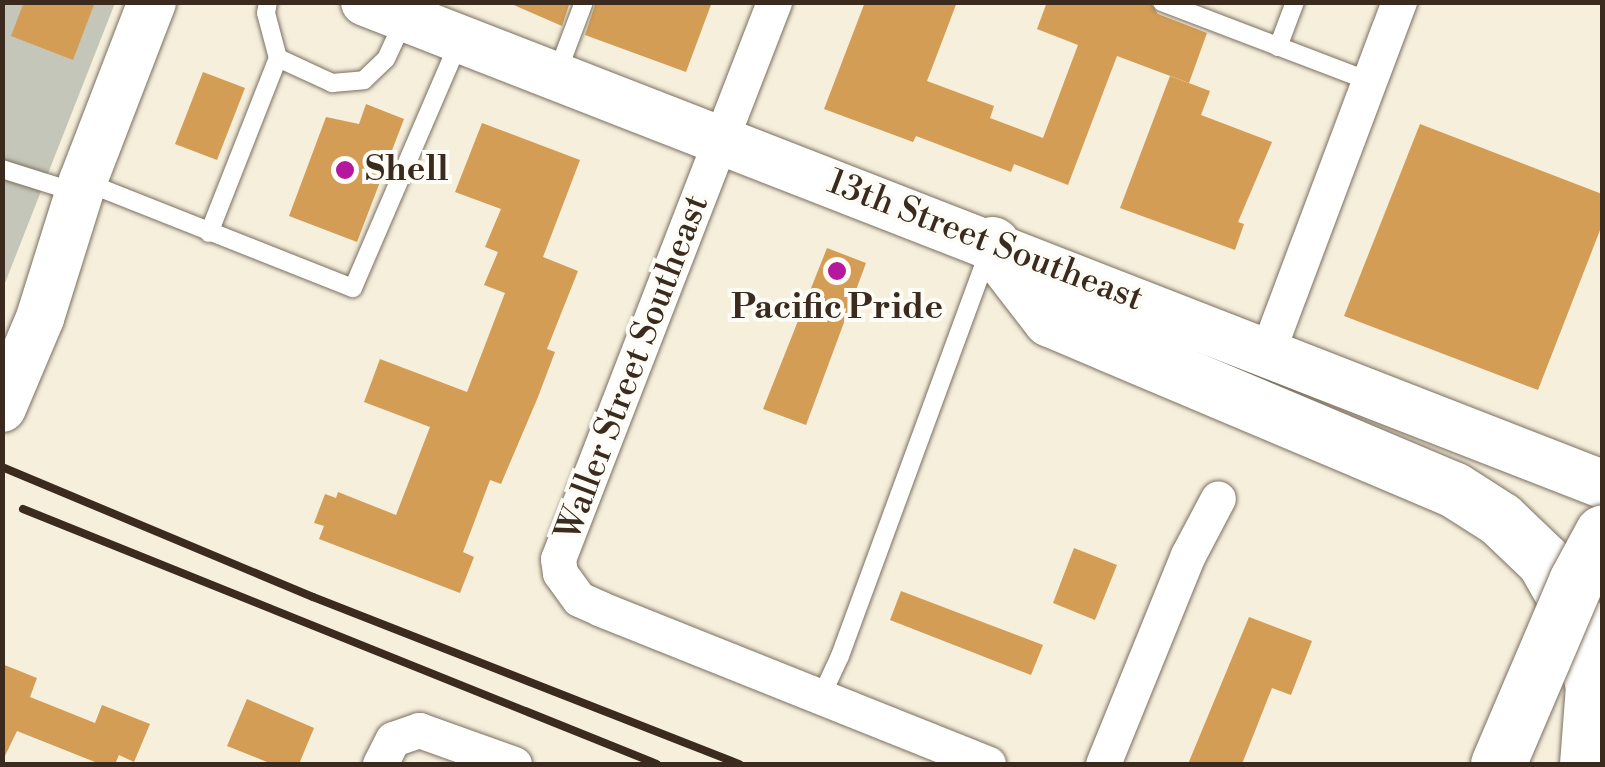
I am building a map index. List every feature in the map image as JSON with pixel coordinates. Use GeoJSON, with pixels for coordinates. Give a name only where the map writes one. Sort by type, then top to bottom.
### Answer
{"type":"FeatureCollection","features":[{"type":"Feature","properties":{"kind":"highway"},"geometry":{"type":"LineString","coordinates":[[992,244],[1050,319],[1453,489],[1500,519],[1544,560],[1574,616],[1593,686],[1591,741]]}},
{"type":"Feature","properties":{"kind":"highway"},"geometry":{"type":"LineString","coordinates":[[1498,764],[1576,581],[1602,533]]}},
{"type":"Feature","properties":{"kind":"main road"},"geometry":{"type":"LineString","coordinates":[[2,408],[14,344],[81,187],[152,2]]}},
{"type":"Feature","properties":{"kind":"main road","name":"13th Street Southeast"},"geometry":{"type":"LineString","coordinates":[[385,10],[1268,350],[1602,484]]}},
{"type":"Feature","properties":{"kind":"street","name":"Waller Street Southeast"},"geometry":{"type":"LineString","coordinates":[[774,2],[558,559],[560,573],[579,599],[988,764]]}},
{"type":"Feature","properties":{"kind":"street"},"geometry":{"type":"LineString","coordinates":[[1268,350],[1399,2]]}},
{"type":"Feature","properties":{"kind":"street"},"geometry":{"type":"LineString","coordinates":[[1104,764],[1188,555],[1218,498]]}},
{"type":"Feature","properties":{"kind":"street"},"geometry":{"type":"LineString","coordinates":[[380,764],[393,740],[404,732],[432,734],[514,764]]}},
{"type":"Feature","properties":{"kind":"lane"},"geometry":{"type":"LineString","coordinates":[[209,234],[278,58],[268,2]]}},
{"type":"Feature","properties":{"kind":"lane"},"geometry":{"type":"LineString","coordinates":[[556,76],[584,2]]}},
{"type":"Feature","properties":{"kind":"lane"},"geometry":{"type":"LineString","coordinates":[[1162,2],[1370,82]]}},
{"type":"Feature","properties":{"kind":"lane"},"geometry":{"type":"LineString","coordinates":[[1278,47],[1295,2]]}},
{"type":"Feature","properties":{"kind":"lane"},"geometry":{"type":"LineString","coordinates":[[278,58],[332,83],[364,80],[386,59],[385,10]]}},
{"type":"Feature","properties":{"kind":"lane"},"geometry":{"type":"LineString","coordinates":[[2,169],[81,187],[354,288],[460,39]]}},
{"type":"Feature","properties":{"kind":"lane"},"geometry":{"type":"LineString","coordinates":[[820,699],[840,656],[992,244]]}},
{"type":"Feature","properties":{"kind":"shaded area"},"geometry":{"type":"Polygon","coordinates":[[[3,3],[115,3],[3,288],[3,3]]]}},
{"type":"Feature","properties":{"kind":"building"},"geometry":{"type":"Polygon","coordinates":[[[24,2],[95,2],[73,60],[11,36],[24,2]]]}},
{"type":"Feature","properties":{"kind":"building"},"geometry":{"type":"Polygon","coordinates":[[[507,2],[570,2],[562,26],[507,2]]]}},
{"type":"Feature","properties":{"kind":"building"},"geometry":{"type":"Polygon","coordinates":[[[596,2],[712,2],[686,72],[585,35],[596,2]]]}},
{"type":"Feature","properties":{"kind":"building"},"geometry":{"type":"Polygon","coordinates":[[[865,2],[957,2],[927,81],[994,106],[990,118],[1043,138],[1078,45],[1037,29],[1047,2],[1150,2],[1158,14],[1207,33],[1189,83],[1117,56],[1068,185],[1014,164],[1011,172],[916,136],[913,142],[824,109],[865,2]]]}},
{"type":"Feature","properties":{"kind":"building"},"geometry":{"type":"Polygon","coordinates":[[[203,72],[245,88],[217,160],[175,144],[203,72]]]}},
{"type":"Feature","properties":{"kind":"building"},"geometry":{"type":"Polygon","coordinates":[[[1170,76],[1210,91],[1201,115],[1272,142],[1238,222],[1244,224],[1235,250],[1120,208],[1170,76]]]}},
{"type":"Feature","properties":{"kind":"building"},"geometry":{"type":"Polygon","coordinates":[[[366,104],[404,119],[357,242],[289,216],[326,117],[359,124],[366,104]]]}},
{"type":"Feature","properties":{"kind":"building"},"geometry":{"type":"Polygon","coordinates":[[[482,123],[580,160],[543,257],[578,271],[547,349],[555,352],[538,397],[501,484],[490,480],[463,552],[474,557],[460,593],[319,539],[324,526],[314,523],[325,494],[336,498],[338,492],[396,515],[430,427],[364,402],[380,359],[467,392],[505,293],[484,285],[498,252],[485,247],[501,209],[455,192],[482,123]]]}},
{"type":"Feature","properties":{"kind":"building"},"geometry":{"type":"Polygon","coordinates":[[[1420,124],[1602,194],[1602,225],[1538,390],[1344,316],[1420,124]]]}},
{"type":"Feature","properties":{"kind":"building"},"geometry":{"type":"Polygon","coordinates":[[[827,248],[866,263],[806,425],[763,409],[827,248]]]}},
{"type":"Feature","properties":{"kind":"building"},"geometry":{"type":"Polygon","coordinates":[[[1074,548],[1117,565],[1095,620],[1053,603],[1074,548]]]}},
{"type":"Feature","properties":{"kind":"building"},"geometry":{"type":"Polygon","coordinates":[[[901,591],[1043,645],[1031,675],[890,620],[901,591]]]}},
{"type":"Feature","properties":{"kind":"building"},"geometry":{"type":"Polygon","coordinates":[[[1249,617],[1312,641],[1291,695],[1272,688],[1242,764],[1188,764],[1249,617]]]}},
{"type":"Feature","properties":{"kind":"building"},"geometry":{"type":"Polygon","coordinates":[[[2,664],[37,678],[30,697],[95,723],[102,705],[150,724],[134,762],[119,755],[115,764],[100,764],[17,731],[2,762],[2,664]]]}},
{"type":"Feature","properties":{"kind":"building"},"geometry":{"type":"Polygon","coordinates":[[[247,699],[314,728],[299,764],[272,764],[227,746],[247,699]]]}},
{"type":"Feature","properties":{"kind":"railway"},"geometry":{"type":"LineString","coordinates":[[2,467],[313,597],[740,764]]}},
{"type":"Feature","properties":{"kind":"railway"},"geometry":{"type":"LineString","coordinates":[[23,509],[657,764]]}},
{"type":"Feature","properties":{"kind":"place","name":"Shell"},"geometry":{"type":"Point","coordinates":[345,170]}},
{"type":"Feature","properties":{"kind":"place","name":"Pacific Pride"},"geometry":{"type":"Point","coordinates":[837,271]}}]}
